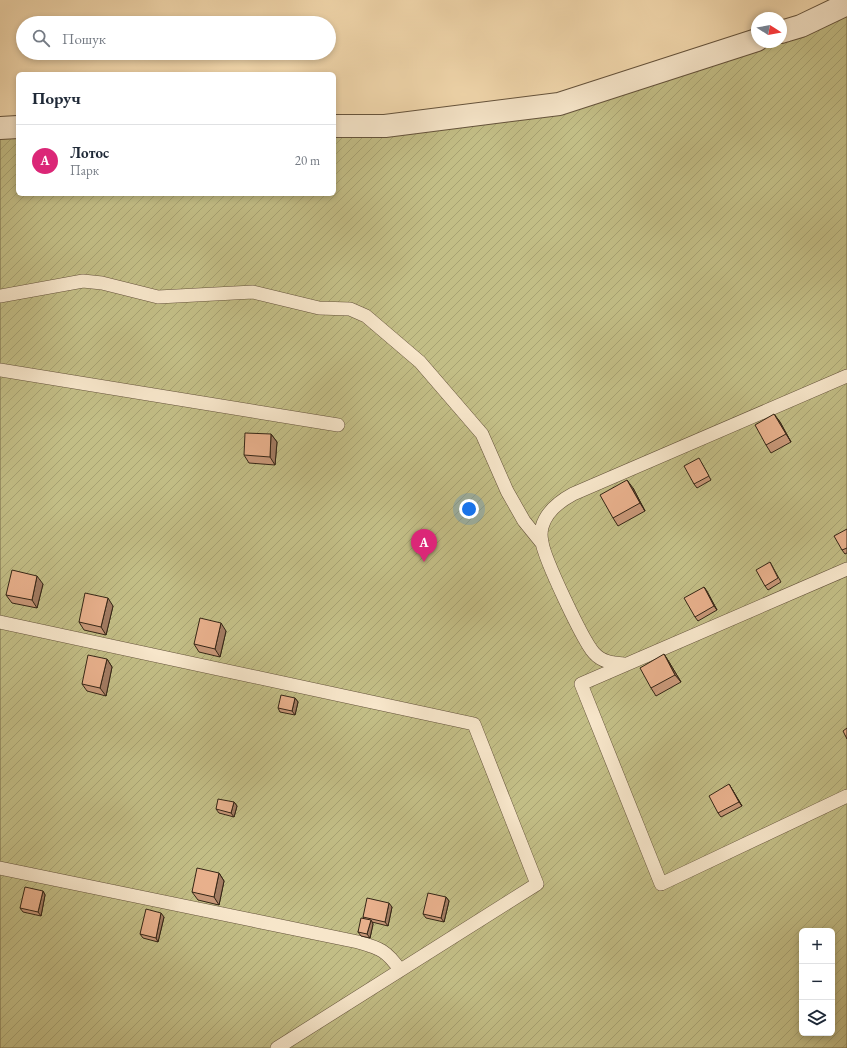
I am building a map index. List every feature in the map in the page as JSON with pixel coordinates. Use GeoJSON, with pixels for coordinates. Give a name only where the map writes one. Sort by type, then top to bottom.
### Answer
{"type":"FeatureCollection","features":[{"type":"Feature","properties":{"kind":"street"},"geometry":{"type":"LineString","coordinates":[[787,30],[801,26],[847,4]]}},
{"type":"Feature","properties":{"kind":"street"},"geometry":{"type":"LineString","coordinates":[[336,126],[385,126],[558,104],[751,42]]}},
{"type":"Feature","properties":{"kind":"street"},"geometry":{"type":"LineString","coordinates":[[0,128],[16,127]]}},
{"type":"Feature","properties":{"kind":"lane"},"geometry":{"type":"LineString","coordinates":[[0,296],[83,281],[102,283],[158,296],[253,292],[319,308],[350,309],[366,316],[420,362],[482,434],[507,491],[524,521],[541,542],[584,638],[593,652],[600,658],[612,664],[626,664]]}},
{"type":"Feature","properties":{"kind":"lane"},"geometry":{"type":"LineString","coordinates":[[0,370],[338,425]]}},
{"type":"Feature","properties":{"kind":"lane"},"geometry":{"type":"LineString","coordinates":[[541,542],[542,526],[560,501],[573,494],[847,376]]}},
{"type":"Feature","properties":{"kind":"lane"},"geometry":{"type":"LineString","coordinates":[[847,569],[581,684],[661,884],[847,796]]}},
{"type":"Feature","properties":{"kind":"lane"},"geometry":{"type":"LineString","coordinates":[[0,622],[474,724],[537,884],[277,1048]]}},
{"type":"Feature","properties":{"kind":"lane"},"geometry":{"type":"LineString","coordinates":[[0,868],[379,947],[391,957],[400,970]]}},
{"type":"Feature","properties":{"kind":"shaded area"},"geometry":{"type":"Polygon","coordinates":[[[847,4],[847,1048],[0,1048],[0,128],[16,127],[16,196],[336,196],[336,126],[559,104],[751,44],[751,48],[787,48],[787,39],[847,4]]]}},
{"type":"Feature","properties":{"kind":"building"},"geometry":{"type":"Polygon","coordinates":[[[774,414],[786,434],[766,445],[755,425],[774,414]]]}},
{"type":"Feature","properties":{"kind":"building"},"geometry":{"type":"Polygon","coordinates":[[[245,433],[271,434],[270,457],[244,455],[245,433]]]}},
{"type":"Feature","properties":{"kind":"building"},"geometry":{"type":"Polygon","coordinates":[[[699,458],[709,476],[694,484],[684,466],[699,458]]]}},
{"type":"Feature","properties":{"kind":"building"},"geometry":{"type":"Polygon","coordinates":[[[627,480],[640,503],[613,518],[600,495],[627,480]]]}},
{"type":"Feature","properties":{"kind":"building"},"geometry":{"type":"Polygon","coordinates":[[[847,529],[847,548],[842,550],[834,536],[847,529]]]}},
{"type":"Feature","properties":{"kind":"building"},"geometry":{"type":"Polygon","coordinates":[[[770,562],[778,578],[765,586],[756,570],[770,562]]]}},
{"type":"Feature","properties":{"kind":"building"},"geometry":{"type":"Polygon","coordinates":[[[12,570],[37,576],[32,600],[6,595],[12,570]]]}},
{"type":"Feature","properties":{"kind":"building"},"geometry":{"type":"Polygon","coordinates":[[[704,587],[714,606],[695,617],[684,598],[704,587]]]}},
{"type":"Feature","properties":{"kind":"building"},"geometry":{"type":"Polygon","coordinates":[[[85,593],[108,598],[101,627],[79,622],[85,593]]]}},
{"type":"Feature","properties":{"kind":"building"},"geometry":{"type":"Polygon","coordinates":[[[200,618],[221,623],[215,649],[194,644],[200,618]]]}},
{"type":"Feature","properties":{"kind":"building"},"geometry":{"type":"Polygon","coordinates":[[[664,654],[675,675],[651,688],[640,668],[664,654]]]}},
{"type":"Feature","properties":{"kind":"building"},"geometry":{"type":"Polygon","coordinates":[[[88,655],[107,659],[100,688],[82,684],[88,655]]]}},
{"type":"Feature","properties":{"kind":"building"},"geometry":{"type":"Polygon","coordinates":[[[281,695],[295,698],[292,711],[278,708],[281,695]]]}},
{"type":"Feature","properties":{"kind":"building"},"geometry":{"type":"Polygon","coordinates":[[[847,728],[847,739],[843,731],[847,728]]]}},
{"type":"Feature","properties":{"kind":"building"},"geometry":{"type":"Polygon","coordinates":[[[729,784],[739,802],[718,813],[709,796],[729,784]]]}},
{"type":"Feature","properties":{"kind":"building"},"geometry":{"type":"Polygon","coordinates":[[[218,799],[234,802],[231,813],[216,809],[218,799]]]}},
{"type":"Feature","properties":{"kind":"building"},"geometry":{"type":"Polygon","coordinates":[[[197,868],[219,873],[214,897],[192,892],[197,868]]]}},
{"type":"Feature","properties":{"kind":"building"},"geometry":{"type":"Polygon","coordinates":[[[25,887],[43,891],[38,912],[20,908],[25,887]]]}},
{"type":"Feature","properties":{"kind":"building"},"geometry":{"type":"Polygon","coordinates":[[[428,893],[446,897],[441,918],[423,914],[428,893]]]}},
{"type":"Feature","properties":{"kind":"building"},"geometry":{"type":"Polygon","coordinates":[[[367,898],[389,903],[385,922],[363,917],[367,898]]]}},
{"type":"Feature","properties":{"kind":"building"},"geometry":{"type":"Polygon","coordinates":[[[146,909],[161,913],[156,938],[140,934],[146,909]]]}},
{"type":"Feature","properties":{"kind":"building"},"geometry":{"type":"Polygon","coordinates":[[[361,918],[371,920],[367,934],[358,932],[361,918]]]}},
{"type":"Feature","properties":{"kind":"place","name":"Лотос"},"geometry":{"type":"Point","coordinates":[424,562]}}]}
